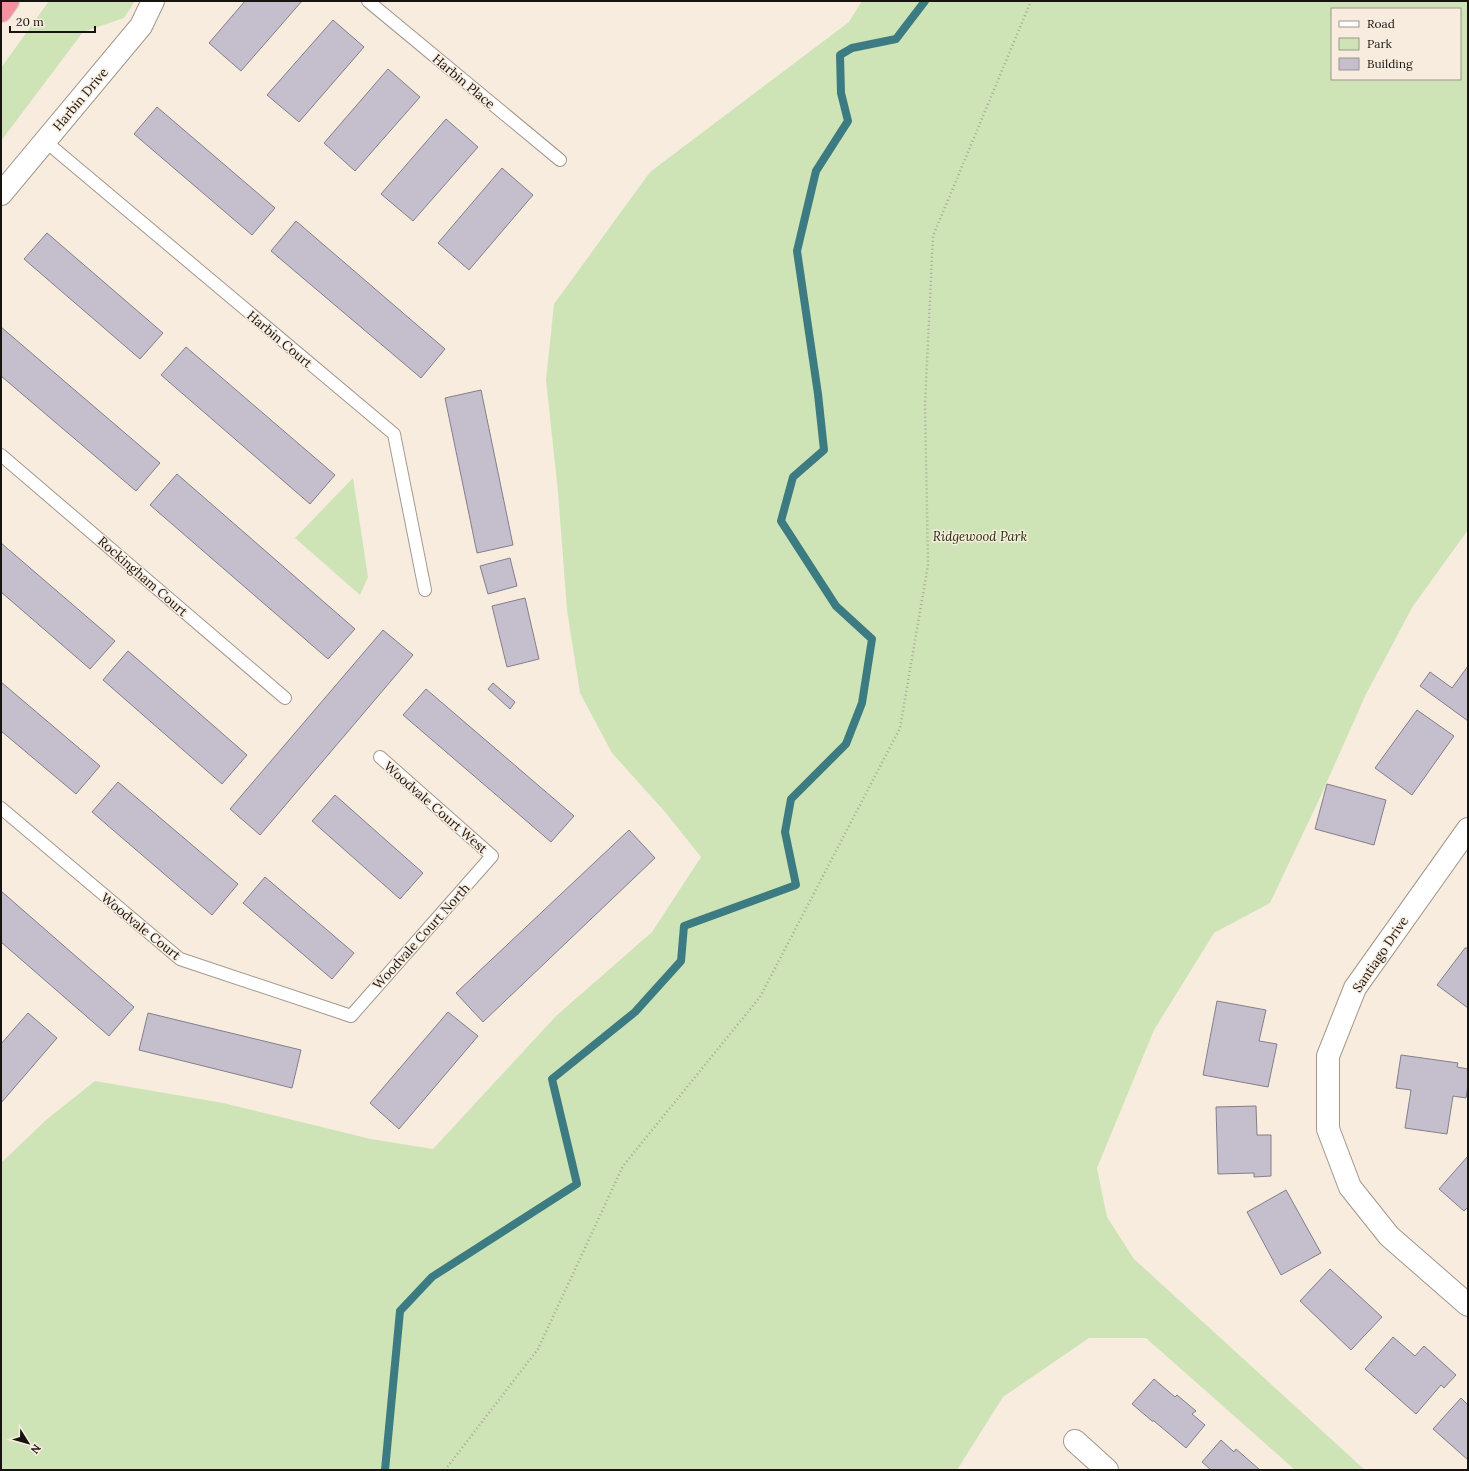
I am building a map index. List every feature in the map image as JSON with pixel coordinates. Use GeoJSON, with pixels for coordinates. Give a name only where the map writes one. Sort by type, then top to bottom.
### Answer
{"type":"FeatureCollection","features":[{"type":"Feature","properties":{"kind":"highway"},"geometry":{"type":"LineString","coordinates":[[1,11],[8,1]]}},
{"type":"Feature","properties":{"kind":"street","name":"Harbin Drive"},"geometry":{"type":"LineString","coordinates":[[1,194],[141,26],[153,1]]}},
{"type":"Feature","properties":{"kind":"street","name":"Santiago Drive"},"geometry":{"type":"LineString","coordinates":[[1468,829],[1356,988],[1328,1056],[1328,1129],[1350,1187],[1389,1236],[1468,1305]]}},
{"type":"Feature","properties":{"kind":"street"},"geometry":{"type":"LineString","coordinates":[[1075,1441],[1107,1470]]}},
{"type":"Feature","properties":{"kind":"lane","name":"Harbin Place"},"geometry":{"type":"LineString","coordinates":[[368,1],[560,160]]}},
{"type":"Feature","properties":{"kind":"lane","name":"Harbin Court"},"geometry":{"type":"LineString","coordinates":[[45,141],[394,434],[425,590]]}},
{"type":"Feature","properties":{"kind":"lane","name":"Rockingham Court"},"geometry":{"type":"LineString","coordinates":[[1,455],[285,698]]}},
{"type":"Feature","properties":{"kind":"lane","name":"Woodvale Court West"},"geometry":{"type":"LineString","coordinates":[[380,757],[492,856]]}},
{"type":"Feature","properties":{"kind":"lane","name":"Woodvale Court"},"geometry":{"type":"LineString","coordinates":[[1,808],[180,959],[351,1016]]}},
{"type":"Feature","properties":{"kind":"lane","name":"Woodvale Court North"},"geometry":{"type":"LineString","coordinates":[[351,1016],[492,856]]}},
{"type":"Feature","properties":{"kind":"path"},"geometry":{"type":"LineString","coordinates":[[445,1470],[538,1349],[623,1166],[760,997],[900,728],[928,565],[925,404],[933,236],[1031,1]]}},
{"type":"Feature","properties":{"kind":"green space"},"geometry":{"type":"Polygon","coordinates":[[[49,1],[135,1],[124,18],[83,32],[1,141],[1,68],[49,1]]]}},
{"type":"Feature","properties":{"kind":"green space","name":"Ridgewood Park"},"geometry":{"type":"Polygon","coordinates":[[[862,1],[1468,1],[1468,530],[1413,606],[1366,694],[1318,802],[1270,903],[1214,933],[1154,1030],[1097,1168],[1107,1217],[1134,1259],[1365,1470],[1295,1470],[1146,1338],[1089,1338],[1003,1397],[957,1470],[1,1470],[1,1163],[46,1120],[95,1081],[223,1103],[371,1139],[433,1149],[556,1016],[652,932],[701,857],[665,812],[612,753],[580,693],[567,610],[558,492],[546,380],[554,304],[650,172],[849,22],[862,1]]]}},
{"type":"Feature","properties":{"kind":"green space"},"geometry":{"type":"Polygon","coordinates":[[[353,478],[368,577],[360,595],[295,538],[353,478]]]}},
{"type":"Feature","properties":{"kind":"building"},"geometry":{"type":"Polygon","coordinates":[[[245,1],[302,1],[241,71],[209,43],[245,1]]]}},
{"type":"Feature","properties":{"kind":"building"},"geometry":{"type":"Polygon","coordinates":[[[333,20],[364,47],[299,122],[267,95],[333,20]]]}},
{"type":"Feature","properties":{"kind":"building"},"geometry":{"type":"Polygon","coordinates":[[[388,69],[420,97],[355,171],[324,143],[388,69]]]}},
{"type":"Feature","properties":{"kind":"building"},"geometry":{"type":"Polygon","coordinates":[[[157,107],[275,208],[252,235],[134,134],[157,107]]]}},
{"type":"Feature","properties":{"kind":"building"},"geometry":{"type":"Polygon","coordinates":[[[446,119],[478,147],[413,221],[381,194],[446,119]]]}},
{"type":"Feature","properties":{"kind":"building"},"geometry":{"type":"Polygon","coordinates":[[[502,168],[533,195],[469,270],[438,243],[502,168]]]}},
{"type":"Feature","properties":{"kind":"building"},"geometry":{"type":"Polygon","coordinates":[[[296,221],[445,349],[421,378],[271,251],[296,221]]]}},
{"type":"Feature","properties":{"kind":"building"},"geometry":{"type":"Polygon","coordinates":[[[47,233],[163,333],[140,359],[24,259],[47,233]]]}},
{"type":"Feature","properties":{"kind":"building"},"geometry":{"type":"Polygon","coordinates":[[[1,327],[160,463],[136,491],[1,376],[1,327]]]}},
{"type":"Feature","properties":{"kind":"building"},"geometry":{"type":"Polygon","coordinates":[[[186,347],[335,475],[310,504],[161,375],[186,347]]]}},
{"type":"Feature","properties":{"kind":"building"},"geometry":{"type":"Polygon","coordinates":[[[481,390],[513,545],[477,553],[445,398],[481,390]]]}},
{"type":"Feature","properties":{"kind":"building"},"geometry":{"type":"Polygon","coordinates":[[[177,474],[355,629],[328,659],[150,505],[177,474]]]}},
{"type":"Feature","properties":{"kind":"building"},"geometry":{"type":"Polygon","coordinates":[[[1,543],[115,641],[90,669],[1,592],[1,543]]]}},
{"type":"Feature","properties":{"kind":"building"},"geometry":{"type":"Polygon","coordinates":[[[510,558],[517,586],[488,594],[480,566],[510,558]]]}},
{"type":"Feature","properties":{"kind":"building"},"geometry":{"type":"Polygon","coordinates":[[[525,598],[539,659],[507,667],[492,606],[525,598]]]}},
{"type":"Feature","properties":{"kind":"building"},"geometry":{"type":"Polygon","coordinates":[[[383,630],[413,655],[260,835],[230,809],[383,630]]]}},
{"type":"Feature","properties":{"kind":"building"},"geometry":{"type":"Polygon","coordinates":[[[128,651],[247,755],[222,784],[103,680],[128,651]]]}},
{"type":"Feature","properties":{"kind":"building"},"geometry":{"type":"Polygon","coordinates":[[[1468,666],[1468,721],[1420,686],[1430,672],[1452,688],[1468,666]]]}},
{"type":"Feature","properties":{"kind":"building"},"geometry":{"type":"Polygon","coordinates":[[[1,682],[100,766],[76,794],[1,731],[1,682]]]}},
{"type":"Feature","properties":{"kind":"building"},"geometry":{"type":"Polygon","coordinates":[[[493,683],[515,702],[510,709],[488,689],[493,683]]]}},
{"type":"Feature","properties":{"kind":"building"},"geometry":{"type":"Polygon","coordinates":[[[426,689],[574,816],[551,842],[403,715],[426,689]]]}},
{"type":"Feature","properties":{"kind":"building"},"geometry":{"type":"Polygon","coordinates":[[[1417,710],[1454,736],[1412,795],[1375,768],[1417,710]]]}},
{"type":"Feature","properties":{"kind":"building"},"geometry":{"type":"Polygon","coordinates":[[[118,782],[238,884],[212,915],[92,812],[118,782]]]}},
{"type":"Feature","properties":{"kind":"building"},"geometry":{"type":"Polygon","coordinates":[[[1327,784],[1386,800],[1374,845],[1315,829],[1327,784]]]}},
{"type":"Feature","properties":{"kind":"building"},"geometry":{"type":"Polygon","coordinates":[[[335,795],[423,873],[400,899],[312,821],[335,795]]]}},
{"type":"Feature","properties":{"kind":"building"},"geometry":{"type":"Polygon","coordinates":[[[629,830],[655,858],[483,1022],[456,993],[629,830]]]}},
{"type":"Feature","properties":{"kind":"building"},"geometry":{"type":"Polygon","coordinates":[[[265,877],[354,953],[332,979],[243,903],[265,877]]]}},
{"type":"Feature","properties":{"kind":"building"},"geometry":{"type":"Polygon","coordinates":[[[1,891],[134,1007],[109,1036],[1,942],[1,891]]]}},
{"type":"Feature","properties":{"kind":"building"},"geometry":{"type":"Polygon","coordinates":[[[1465,948],[1468,948],[1468,1008],[1437,985],[1465,948]]]}},
{"type":"Feature","properties":{"kind":"building"},"geometry":{"type":"Polygon","coordinates":[[[1217,1001],[1266,1010],[1259,1041],[1277,1044],[1268,1087],[1203,1075],[1217,1001]]]}},
{"type":"Feature","properties":{"kind":"building"},"geometry":{"type":"Polygon","coordinates":[[[448,1012],[478,1036],[399,1129],[370,1103],[448,1012]]]}},
{"type":"Feature","properties":{"kind":"building"},"geometry":{"type":"Polygon","coordinates":[[[28,1013],[57,1038],[1,1103],[1,1044],[28,1013]]]}},
{"type":"Feature","properties":{"kind":"building"},"geometry":{"type":"Polygon","coordinates":[[[148,1013],[301,1050],[292,1088],[139,1050],[148,1013]]]}},
{"type":"Feature","properties":{"kind":"building"},"geometry":{"type":"Polygon","coordinates":[[[1401,1055],[1458,1063],[1457,1067],[1468,1069],[1466,1098],[1453,1096],[1447,1134],[1405,1128],[1411,1090],[1396,1088],[1401,1055]]]}},
{"type":"Feature","properties":{"kind":"building"},"geometry":{"type":"Polygon","coordinates":[[[1256,1106],[1257,1135],[1271,1135],[1271,1176],[1254,1177],[1254,1173],[1218,1174],[1216,1107],[1256,1106]]]}},
{"type":"Feature","properties":{"kind":"building"},"geometry":{"type":"Polygon","coordinates":[[[1468,1156],[1468,1207],[1464,1211],[1439,1189],[1468,1156]]]}},
{"type":"Feature","properties":{"kind":"building"},"geometry":{"type":"Polygon","coordinates":[[[1286,1190],[1321,1253],[1281,1275],[1247,1212],[1286,1190]]]}},
{"type":"Feature","properties":{"kind":"building"},"geometry":{"type":"Polygon","coordinates":[[[1330,1269],[1382,1317],[1351,1350],[1300,1301],[1330,1269]]]}},
{"type":"Feature","properties":{"kind":"building"},"geometry":{"type":"Polygon","coordinates":[[[1393,1337],[1415,1356],[1424,1346],[1456,1375],[1444,1388],[1441,1385],[1416,1414],[1365,1369],[1393,1337]]]}},
{"type":"Feature","properties":{"kind":"building"},"geometry":{"type":"Polygon","coordinates":[[[1154,1379],[1175,1397],[1177,1395],[1196,1411],[1192,1414],[1205,1425],[1186,1448],[1132,1404],[1154,1379]]]}},
{"type":"Feature","properties":{"kind":"building"},"geometry":{"type":"Polygon","coordinates":[[[1461,1398],[1468,1405],[1468,1460],[1433,1429],[1461,1398]]]}},
{"type":"Feature","properties":{"kind":"building"},"geometry":{"type":"Polygon","coordinates":[[[1221,1440],[1234,1452],[1236,1449],[1260,1470],[1211,1470],[1202,1462],[1221,1440]]]}},
{"type":"Feature","properties":{"kind":"waterway"},"geometry":{"type":"LineString","coordinates":[[385,1470],[400,1311],[432,1277],[577,1184],[552,1079],[635,1012],[681,961],[684,926],[796,885],[785,832],[791,799],[846,744],[862,703],[872,639],[836,606],[781,521],[793,477],[824,450],[818,394],[797,251],[816,171],[848,121],[841,93],[840,55],[852,48],[896,39],[925,1]]}}]}
